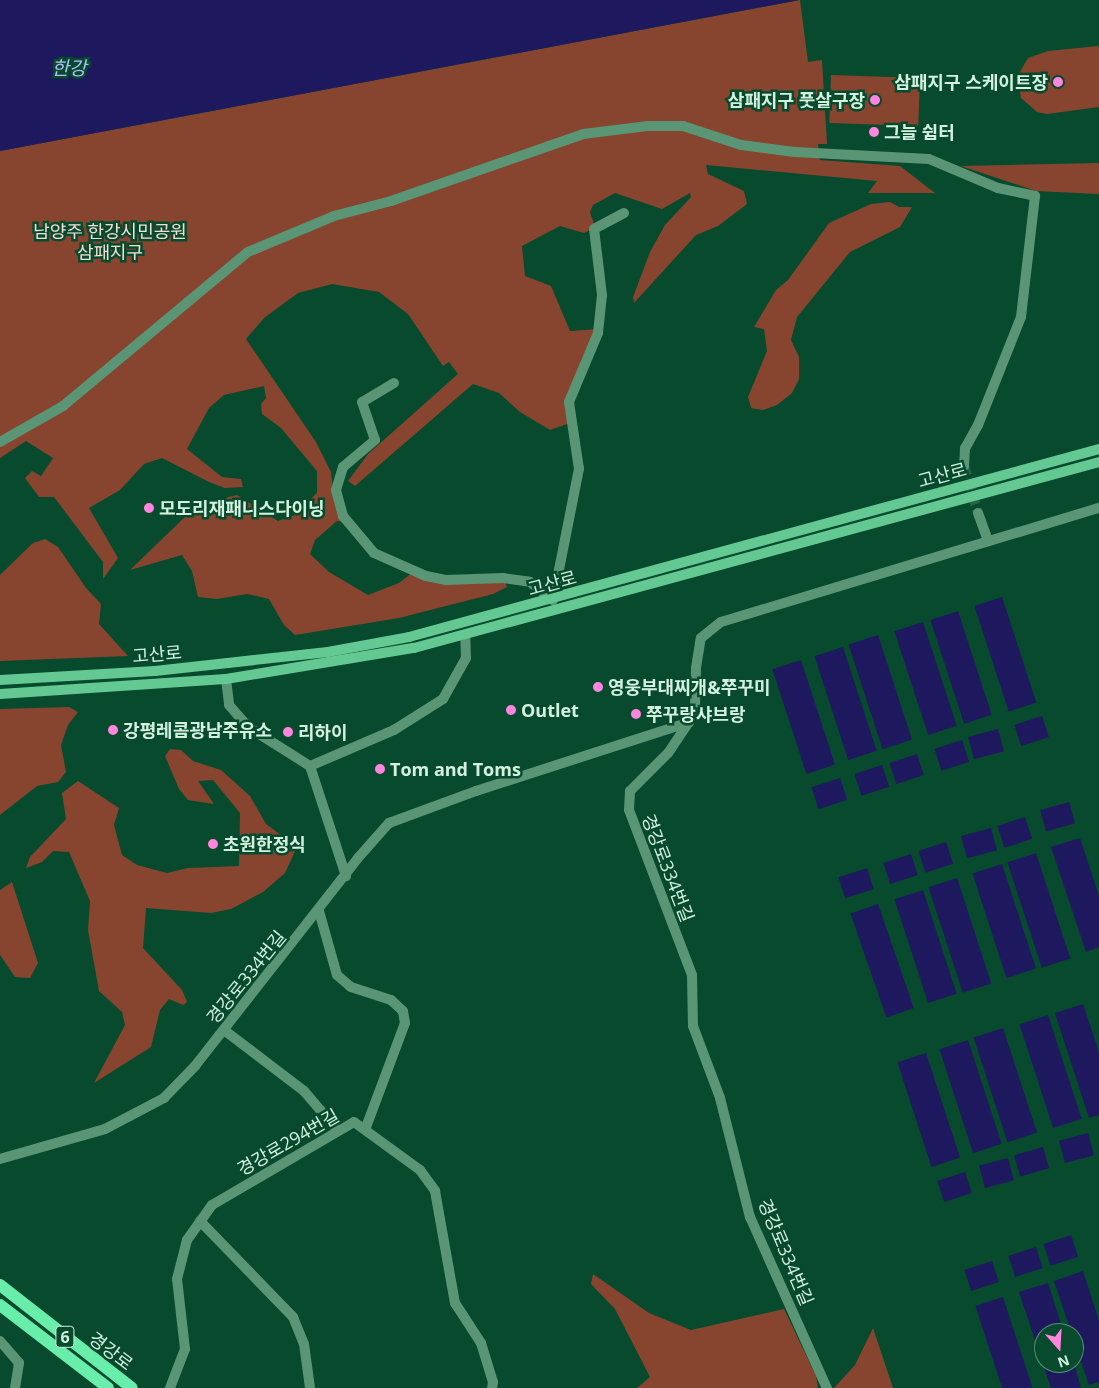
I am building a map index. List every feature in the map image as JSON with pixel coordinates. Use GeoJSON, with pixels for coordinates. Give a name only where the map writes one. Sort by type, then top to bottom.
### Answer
{"type":"FeatureCollection","features":[{"type":"Feature","properties":{"kind":"main road","name":"경강로"},"geometry":{"type":"LineString","coordinates":[[0,1285],[132,1388]]}},
{"type":"Feature","properties":{"kind":"main road","name":"경강로"},"geometry":{"type":"LineString","coordinates":[[0,1305],[108,1388]]}},
{"type":"Feature","properties":{"kind":"street"},"geometry":{"type":"LineString","coordinates":[[0,442],[63,406],[248,252],[334,216],[391,201],[583,134],[647,126],[682,126],[759,147],[929,159],[998,188],[1035,196],[1021,317],[978,425],[965,448],[964,466]]}},
{"type":"Feature","properties":{"kind":"street"},"geometry":{"type":"LineString","coordinates":[[394,382],[362,402],[375,440],[343,467],[336,490],[343,516],[374,553],[426,576],[446,580],[503,578],[530,582],[553,600],[578,469],[569,402],[598,333],[602,295],[594,229],[624,213]]}},
{"type":"Feature","properties":{"kind":"street","name":"고산로"},"geometry":{"type":"LineString","coordinates":[[0,680],[155,671],[328,652],[409,637],[553,600],[1099,449]]}},
{"type":"Feature","properties":{"kind":"street","name":"고산로"},"geometry":{"type":"LineString","coordinates":[[0,694],[226,679],[414,648],[1099,462]]}},
{"type":"Feature","properties":{"kind":"street"},"geometry":{"type":"LineString","coordinates":[[689,722],[695,708],[696,668],[701,638],[721,622],[1099,508]]}},
{"type":"Feature","properties":{"kind":"street"},"geometry":{"type":"LineString","coordinates":[[978,513],[988,541]]}},
{"type":"Feature","properties":{"kind":"street"},"geometry":{"type":"LineString","coordinates":[[310,766],[394,730],[443,699],[466,658],[465,635]]}},
{"type":"Feature","properties":{"kind":"street"},"geometry":{"type":"LineString","coordinates":[[226,679],[229,705],[248,727],[310,766],[346,876]]}},
{"type":"Feature","properties":{"kind":"street","name":"경강로334번길"},"geometry":{"type":"LineString","coordinates":[[0,1159],[105,1129],[164,1098],[224,1030],[389,824],[476,791],[689,722]]}},
{"type":"Feature","properties":{"kind":"street","name":"경강로334번길"},"geometry":{"type":"LineString","coordinates":[[689,722],[668,754],[630,791],[629,810],[692,975],[693,1026],[720,1098],[750,1216],[827,1388]]}},
{"type":"Feature","properties":{"kind":"street"},"geometry":{"type":"LineString","coordinates":[[319,911],[337,975],[351,987],[391,1000],[403,1011],[405,1023],[365,1130]]}},
{"type":"Feature","properties":{"kind":"street"},"geometry":{"type":"LineString","coordinates":[[224,1030],[304,1091],[338,1131]]}},
{"type":"Feature","properties":{"kind":"street","name":"경강로294번길"},"geometry":{"type":"LineString","coordinates":[[170,1388],[185,1349],[178,1279],[187,1240],[200,1221],[212,1205],[354,1122],[420,1170],[435,1191],[455,1303],[481,1344],[493,1382],[492,1388]]}},
{"type":"Feature","properties":{"kind":"street"},"geometry":{"type":"LineString","coordinates":[[200,1221],[293,1317],[304,1344],[310,1388]]}},
{"type":"Feature","properties":{"kind":"street"},"geometry":{"type":"LineString","coordinates":[[0,1342],[19,1363],[14,1388]]}},
{"type":"Feature","properties":{"kind":"green space","name":"남양주 한강시민공원 삼패지구"},"geometry":{"type":"Polygon","coordinates":[[[800,0],[808,62],[822,60],[827,144],[818,144],[820,160],[900,166],[935,193],[868,193],[877,181],[706,165],[708,174],[744,191],[747,204],[718,226],[696,235],[634,303],[633,297],[650,252],[665,225],[691,197],[690,193],[662,209],[615,193],[593,205],[590,212],[595,227],[584,233],[560,226],[522,246],[525,276],[551,286],[570,331],[598,329],[581,360],[570,423],[550,430],[520,412],[499,393],[473,384],[355,486],[348,481],[368,454],[458,374],[449,362],[443,366],[408,314],[379,292],[332,284],[298,293],[264,318],[246,339],[316,442],[331,472],[334,499],[344,522],[337,521],[315,540],[310,554],[329,572],[368,595],[399,583],[412,573],[505,582],[507,587],[493,594],[399,618],[295,635],[284,625],[269,599],[247,594],[217,599],[198,597],[192,571],[182,555],[130,570],[189,513],[220,499],[237,495],[278,521],[293,516],[317,493],[317,471],[281,428],[262,414],[261,404],[266,398],[264,386],[224,395],[209,408],[187,449],[222,477],[241,479],[243,487],[225,488],[162,458],[144,464],[120,490],[89,508],[118,558],[103,579],[103,562],[54,497],[39,497],[25,478],[32,471],[41,476],[53,458],[26,441],[0,458],[0,151],[800,0]]]}},
{"type":"Feature","properties":{"kind":"green space","name":"삼패지구 스케이트장"},"geometry":{"type":"Polygon","coordinates":[[[1099,46],[1099,107],[1047,114],[1037,112],[1021,98],[1017,77],[1028,58],[1048,51],[1099,46]]]}},
{"type":"Feature","properties":{"kind":"green space","name":"삼패지구 풋살구장"},"geometry":{"type":"Polygon","coordinates":[[[831,75],[920,78],[918,126],[829,123],[831,75]]]}},
{"type":"Feature","properties":{"kind":"green space"},"geometry":{"type":"Polygon","coordinates":[[[1099,163],[1099,194],[1036,191],[961,166],[1099,163]]]}},
{"type":"Feature","properties":{"kind":"green space"},"geometry":{"type":"Polygon","coordinates":[[[890,202],[899,207],[912,207],[900,227],[850,252],[797,317],[791,340],[799,357],[799,379],[792,393],[777,405],[763,410],[751,408],[748,397],[767,351],[764,329],[754,327],[776,290],[788,280],[829,223],[871,204],[890,202]]]}},
{"type":"Feature","properties":{"kind":"green space"},"geometry":{"type":"Polygon","coordinates":[[[45,539],[58,547],[86,588],[101,604],[99,624],[128,656],[0,661],[0,575],[33,543],[45,539]]]}},
{"type":"Feature","properties":{"kind":"green space"},"geometry":{"type":"Polygon","coordinates":[[[69,707],[78,712],[68,725],[61,745],[66,772],[58,782],[37,786],[0,815],[0,709],[69,707]]]}},
{"type":"Feature","properties":{"kind":"green space"},"geometry":{"type":"Polygon","coordinates":[[[170,749],[181,750],[193,761],[221,770],[250,796],[266,824],[297,847],[285,873],[263,892],[231,909],[211,913],[146,908],[143,948],[182,990],[187,1002],[183,1005],[169,999],[160,1010],[151,1047],[94,1083],[125,1025],[122,1012],[99,991],[88,930],[90,901],[69,852],[53,851],[42,862],[26,868],[30,857],[66,819],[62,793],[78,781],[119,808],[114,825],[122,855],[137,865],[167,873],[188,868],[239,866],[240,813],[213,780],[198,781],[214,804],[188,800],[179,789],[165,756],[170,749]]]}},
{"type":"Feature","properties":{"kind":"green space"},"geometry":{"type":"Polygon","coordinates":[[[12,882],[38,963],[30,978],[15,977],[0,955],[0,890],[12,882]]]}},
{"type":"Feature","properties":{"kind":"green space"},"geometry":{"type":"Polygon","coordinates":[[[593,1274],[649,1313],[691,1330],[784,1309],[816,1376],[818,1388],[637,1388],[650,1377],[615,1309],[591,1284],[593,1274]]]}},
{"type":"Feature","properties":{"kind":"green space"},"geometry":{"type":"Polygon","coordinates":[[[873,1328],[893,1388],[834,1388],[855,1365],[873,1328]]]}},
{"type":"Feature","properties":{"kind":"water","name":"한강"},"geometry":{"type":"Polygon","coordinates":[[[0,0],[799,0],[0,151],[0,0]]]}},
{"type":"Feature","properties":{"kind":"water"},"geometry":{"type":"Polygon","coordinates":[[[1002,597],[1036,703],[1009,712],[974,606],[1002,597]]]}},
{"type":"Feature","properties":{"kind":"water"},"geometry":{"type":"Polygon","coordinates":[[[958,611],[992,715],[964,724],[930,620],[958,611]]]}},
{"type":"Feature","properties":{"kind":"water"},"geometry":{"type":"Polygon","coordinates":[[[923,622],[957,726],[928,735],[894,631],[923,622]]]}},
{"type":"Feature","properties":{"kind":"water"},"geometry":{"type":"Polygon","coordinates":[[[878,635],[912,740],[883,749],[849,645],[878,635]]]}},
{"type":"Feature","properties":{"kind":"water"},"geometry":{"type":"Polygon","coordinates":[[[843,647],[877,751],[848,760],[814,656],[843,647]]]}},
{"type":"Feature","properties":{"kind":"water"},"geometry":{"type":"Polygon","coordinates":[[[801,660],[835,765],[806,774],[772,669],[801,660]]]}},
{"type":"Feature","properties":{"kind":"water"},"geometry":{"type":"Polygon","coordinates":[[[1042,716],[1049,737],[1021,746],[1014,725],[1042,716]]]}},
{"type":"Feature","properties":{"kind":"water"},"geometry":{"type":"Polygon","coordinates":[[[998,729],[1004,751],[974,759],[968,737],[998,729]]]}},
{"type":"Feature","properties":{"kind":"water"},"geometry":{"type":"Polygon","coordinates":[[[962,740],[969,762],[942,771],[934,749],[962,740]]]}},
{"type":"Feature","properties":{"kind":"water"},"geometry":{"type":"Polygon","coordinates":[[[917,754],[924,775],[896,784],[889,763],[917,754]]]}},
{"type":"Feature","properties":{"kind":"water"},"geometry":{"type":"Polygon","coordinates":[[[882,765],[889,787],[862,796],[854,774],[882,765]]]}},
{"type":"Feature","properties":{"kind":"water"},"geometry":{"type":"Polygon","coordinates":[[[840,778],[847,800],[819,809],[811,787],[840,778]]]}},
{"type":"Feature","properties":{"kind":"water"},"geometry":{"type":"Polygon","coordinates":[[[1069,802],[1075,823],[1046,831],[1040,810],[1069,802]]]}},
{"type":"Feature","properties":{"kind":"water"},"geometry":{"type":"Polygon","coordinates":[[[1025,817],[1032,839],[1005,848],[997,826],[1025,817]]]}},
{"type":"Feature","properties":{"kind":"water"},"geometry":{"type":"Polygon","coordinates":[[[991,828],[997,850],[967,858],[961,836],[991,828]]]}},
{"type":"Feature","properties":{"kind":"water"},"geometry":{"type":"Polygon","coordinates":[[[1080,838],[1099,896],[1099,947],[1086,952],[1051,847],[1080,838]]]}},
{"type":"Feature","properties":{"kind":"water"},"geometry":{"type":"Polygon","coordinates":[[[946,842],[953,864],[926,873],[918,851],[946,842]]]}},
{"type":"Feature","properties":{"kind":"water"},"geometry":{"type":"Polygon","coordinates":[[[1036,853],[1070,959],[1042,968],[1007,862],[1036,853]]]}},
{"type":"Feature","properties":{"kind":"water"},"geometry":{"type":"Polygon","coordinates":[[[911,854],[918,875],[890,884],[883,863],[911,854]]]}},
{"type":"Feature","properties":{"kind":"water"},"geometry":{"type":"Polygon","coordinates":[[[1002,864],[1036,969],[1007,978],[973,874],[1002,864]]]}},
{"type":"Feature","properties":{"kind":"water"},"geometry":{"type":"Polygon","coordinates":[[[867,868],[874,889],[845,898],[838,877],[867,868]]]}},
{"type":"Feature","properties":{"kind":"water"},"geometry":{"type":"Polygon","coordinates":[[[957,878],[991,984],[963,993],[928,887],[957,878]]]}},
{"type":"Feature","properties":{"kind":"water"},"geometry":{"type":"Polygon","coordinates":[[[923,890],[957,994],[928,1003],[894,899],[923,890]]]}},
{"type":"Feature","properties":{"kind":"water"},"geometry":{"type":"Polygon","coordinates":[[[878,904],[914,1008],[886,1017],[851,913],[878,904]]]}},
{"type":"Feature","properties":{"kind":"water"},"geometry":{"type":"Polygon","coordinates":[[[1083,1004],[1099,1052],[1099,1115],[1089,1118],[1055,1013],[1083,1004]]]}},
{"type":"Feature","properties":{"kind":"water"},"geometry":{"type":"Polygon","coordinates":[[[1048,1015],[1082,1119],[1053,1128],[1019,1024],[1048,1015]]]}},
{"type":"Feature","properties":{"kind":"water"},"geometry":{"type":"Polygon","coordinates":[[[1003,1028],[1037,1133],[1008,1142],[974,1038],[1003,1028]]]}},
{"type":"Feature","properties":{"kind":"water"},"geometry":{"type":"Polygon","coordinates":[[[968,1040],[1002,1144],[973,1153],[939,1049],[968,1040]]]}},
{"type":"Feature","properties":{"kind":"water"},"geometry":{"type":"Polygon","coordinates":[[[926,1053],[960,1158],[931,1167],[897,1062],[926,1053]]]}},
{"type":"Feature","properties":{"kind":"water"},"geometry":{"type":"Polygon","coordinates":[[[1088,1133],[1094,1155],[1065,1163],[1059,1141],[1088,1133]]]}},
{"type":"Feature","properties":{"kind":"water"},"geometry":{"type":"Polygon","coordinates":[[[1043,1147],[1049,1168],[1020,1176],[1014,1155],[1043,1147]]]}},
{"type":"Feature","properties":{"kind":"water"},"geometry":{"type":"Polygon","coordinates":[[[1008,1158],[1014,1180],[985,1188],[979,1166],[1008,1158]]]}},
{"type":"Feature","properties":{"kind":"water"},"geometry":{"type":"Polygon","coordinates":[[[965,1172],[972,1193],[944,1202],[937,1181],[965,1172]]]}},
{"type":"Feature","properties":{"kind":"water"},"geometry":{"type":"Polygon","coordinates":[[[1071,1235],[1078,1257],[1051,1266],[1043,1244],[1071,1235]]]}},
{"type":"Feature","properties":{"kind":"water"},"geometry":{"type":"Polygon","coordinates":[[[1036,1247],[1043,1268],[1015,1277],[1008,1256],[1036,1247]]]}},
{"type":"Feature","properties":{"kind":"water"},"geometry":{"type":"Polygon","coordinates":[[[992,1261],[999,1282],[971,1291],[964,1270],[992,1261]]]}},
{"type":"Feature","properties":{"kind":"water"},"geometry":{"type":"Polygon","coordinates":[[[1083,1271],[1099,1321],[1099,1382],[1089,1385],[1084,1370],[1084,1323],[1068,1323],[1054,1281],[1083,1271]]]}},
{"type":"Feature","properties":{"kind":"water"},"geometry":{"type":"Polygon","coordinates":[[[1048,1283],[1061,1323],[1034,1323],[1034,1337],[1019,1292],[1048,1283]]]}},
{"type":"Feature","properties":{"kind":"water"},"geometry":{"type":"Polygon","coordinates":[[[1003,1297],[1033,1388],[1002,1388],[975,1306],[1003,1297]]]}},
{"type":"Feature","properties":{"kind":"water"},"geometry":{"type":"Polygon","coordinates":[[[1046,1373],[1077,1373],[1081,1388],[1051,1388],[1046,1373]]]}},
{"type":"Feature","properties":{"kind":"tunnel"},"geometry":{"type":"LineString","coordinates":[[964,466],[978,513]]}},
{"type":"Feature","properties":{"kind":"place","name":"삼패지구 스케이트장"},"geometry":{"type":"Point","coordinates":[1058,82]}},
{"type":"Feature","properties":{"kind":"place","name":"삼패지구 풋살구장"},"geometry":{"type":"Point","coordinates":[875,100]}},
{"type":"Feature","properties":{"kind":"place","name":"그늘 쉼터"},"geometry":{"type":"Point","coordinates":[874,132]}},
{"type":"Feature","properties":{"kind":"place","name":"모도리재패니스다이닝"},"geometry":{"type":"Point","coordinates":[149,508]}},
{"type":"Feature","properties":{"kind":"place","name":"영웅부대찌개&쭈꾸미"},"geometry":{"type":"Point","coordinates":[598,687]}},
{"type":"Feature","properties":{"kind":"place","name":"Outlet"},"geometry":{"type":"Point","coordinates":[511,710]}},
{"type":"Feature","properties":{"kind":"place","name":"쭈꾸랑샤브랑"},"geometry":{"type":"Point","coordinates":[636,714]}},
{"type":"Feature","properties":{"kind":"place","name":"강평레콤광남주유소"},"geometry":{"type":"Point","coordinates":[113,730]}},
{"type":"Feature","properties":{"kind":"place","name":"리하이"},"geometry":{"type":"Point","coordinates":[288,732]}},
{"type":"Feature","properties":{"kind":"place","name":"Tom and Toms"},"geometry":{"type":"Point","coordinates":[380,769]}},
{"type":"Feature","properties":{"kind":"place","name":"초원한정식"},"geometry":{"type":"Point","coordinates":[213,844]}}]}
